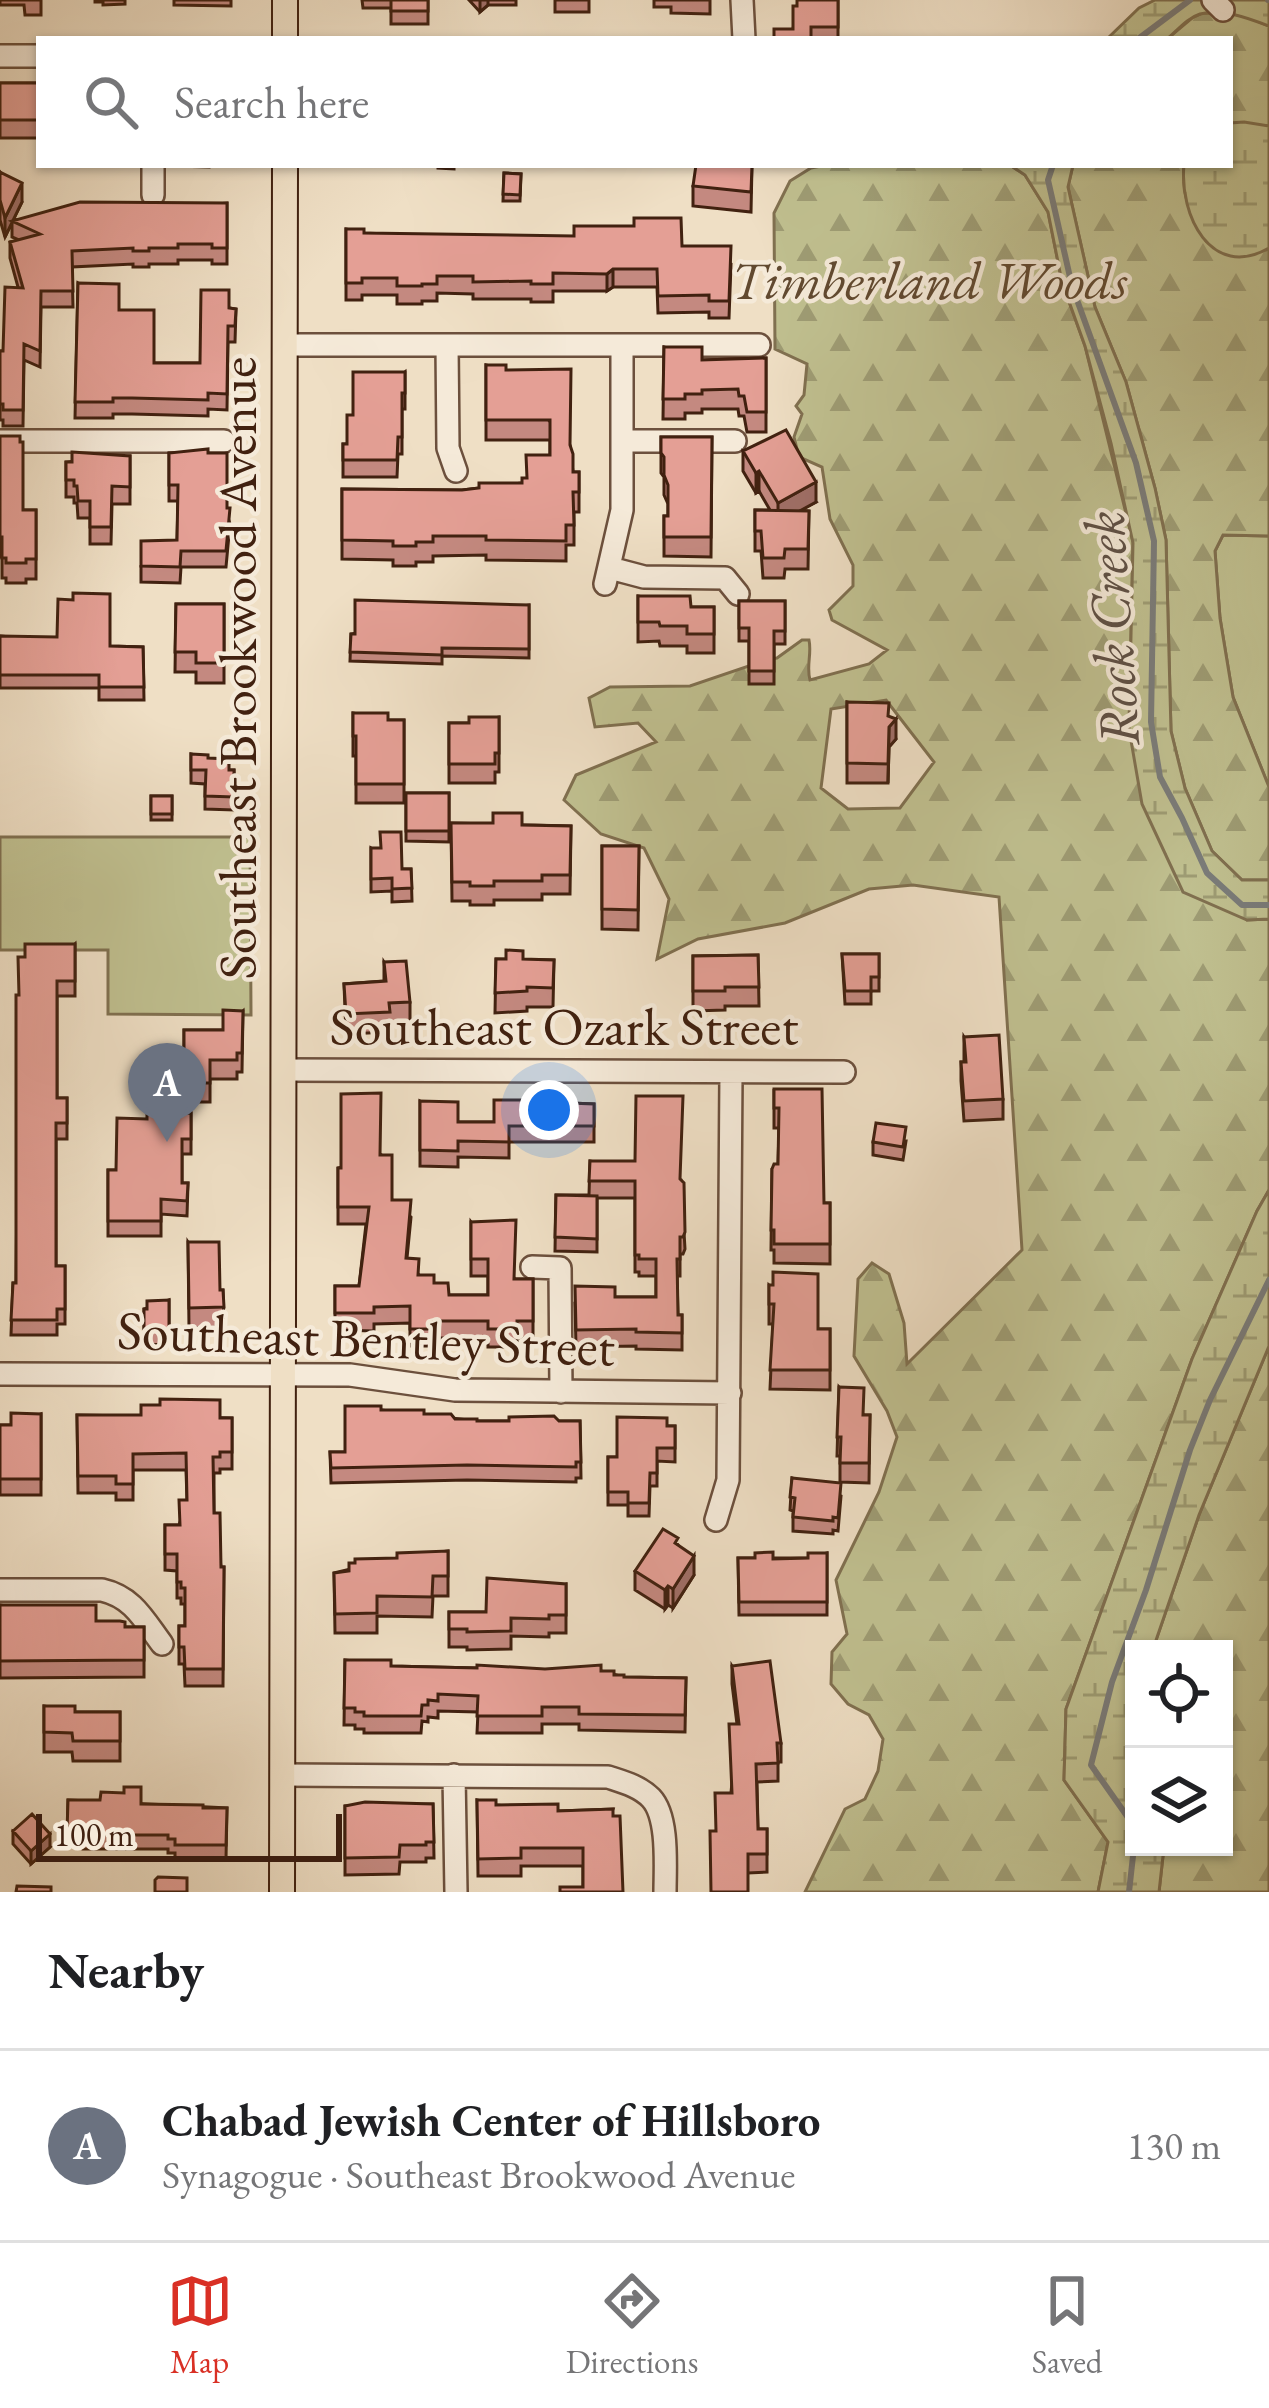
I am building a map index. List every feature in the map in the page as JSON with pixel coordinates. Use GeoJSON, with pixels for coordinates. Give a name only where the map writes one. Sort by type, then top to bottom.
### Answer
{"type":"FeatureCollection","features":[{"type":"Feature","properties":{"kind":"main road"},"geometry":{"type":"LineString","coordinates":[[285,0],[285,36]]}},
{"type":"Feature","properties":{"kind":"main road","name":"Southeast Brookwood Avenue"},"geometry":{"type":"LineString","coordinates":[[283,1892],[285,168]]}},
{"type":"Feature","properties":{"kind":"street"},"geometry":{"type":"LineString","coordinates":[[742,0],[744,36]]}},
{"type":"Feature","properties":{"kind":"street"},"geometry":{"type":"LineString","coordinates":[[0,56],[36,56]]}},
{"type":"Feature","properties":{"kind":"street"},"geometry":{"type":"LineString","coordinates":[[153,168],[153,194]]}},
{"type":"Feature","properties":{"kind":"street"},"geometry":{"type":"LineString","coordinates":[[286,345],[759,345]]}},
{"type":"Feature","properties":{"kind":"street"},"geometry":{"type":"LineString","coordinates":[[447,345],[448,448],[456,471]]}},
{"type":"Feature","properties":{"kind":"street"},"geometry":{"type":"LineString","coordinates":[[622,345],[622,510],[608,576],[725,578],[738,594]]}},
{"type":"Feature","properties":{"kind":"street"},"geometry":{"type":"LineString","coordinates":[[0,441],[224,441]]}},
{"type":"Feature","properties":{"kind":"street"},"geometry":{"type":"LineString","coordinates":[[622,441],[734,441]]}},
{"type":"Feature","properties":{"kind":"street","name":"Southeast Ozark Street"},"geometry":{"type":"LineString","coordinates":[[284,1070],[844,1072]]}},
{"type":"Feature","properties":{"kind":"street"},"geometry":{"type":"LineString","coordinates":[[716,1520],[728,1480],[731,1073]]}},
{"type":"Feature","properties":{"kind":"street"},"geometry":{"type":"LineString","coordinates":[[532,1267],[560,1268],[561,1392]]}},
{"type":"Feature","properties":{"kind":"street","name":"Southeast Bentley Street"},"geometry":{"type":"LineString","coordinates":[[0,1374],[284,1374],[350,1376],[455,1390],[730,1394]]}},
{"type":"Feature","properties":{"kind":"street"},"geometry":{"type":"LineString","coordinates":[[0,1590],[117,1594],[132,1603],[162,1644]]}},
{"type":"Feature","properties":{"kind":"street"},"geometry":{"type":"LineString","coordinates":[[283,1775],[608,1777],[637,1787],[655,1802],[665,1840],[665,1892]]}},
{"type":"Feature","properties":{"kind":"street"},"geometry":{"type":"LineString","coordinates":[[454,1775],[456,1892]]}},
{"type":"Feature","properties":{"kind":"green space"},"geometry":{"type":"Polygon","coordinates":[[[1155,0],[1269,0],[1269,26],[1208,12],[1191,18],[1170,36],[1110,36],[1139,8],[1155,0]]]}},
{"type":"Feature","properties":{"kind":"green space"},"geometry":{"type":"Polygon","coordinates":[[[1203,13],[1243,15],[1269,26],[1269,126],[1233,123],[1233,36],[1171,36],[1203,13]]]}},
{"type":"Feature","properties":{"kind":"green space"},"geometry":{"type":"Polygon","coordinates":[[[1233,123],[1269,126],[1269,248],[1248,256],[1231,256],[1203,238],[1193,222],[1184,184],[1184,168],[1233,168],[1233,123]]]}},
{"type":"Feature","properties":{"kind":"green space","name":"Timberland Woods"},"geometry":{"type":"Polygon","coordinates":[[[811,168],[1014,168],[1025,175],[1048,212],[1062,282],[1085,346],[1133,542],[1129,729],[1247,920],[1269,919],[1269,1190],[1192,1359],[1066,1709],[1064,1780],[1108,1842],[1098,1892],[805,1892],[845,1809],[865,1799],[878,1771],[883,1739],[869,1715],[848,1704],[831,1684],[832,1652],[847,1634],[836,1580],[879,1492],[897,1437],[854,1356],[858,1279],[872,1263],[889,1274],[904,1323],[907,1364],[1022,1250],[999,897],[913,885],[869,889],[785,923],[698,939],[657,959],[669,899],[644,848],[601,834],[564,800],[576,775],[656,742],[638,723],[595,727],[589,698],[610,687],[690,686],[755,661],[777,658],[802,640],[809,640],[810,680],[869,664],[887,650],[832,620],[829,610],[853,586],[853,565],[830,519],[822,467],[799,457],[794,437],[802,414],[796,406],[804,395],[807,364],[775,349],[774,213],[790,181],[811,168]],[[886,700],[831,709],[821,788],[848,809],[900,808],[934,762],[886,700]]]}},
{"type":"Feature","properties":{"kind":"green space"},"geometry":{"type":"Polygon","coordinates":[[[1014,168],[1072,168],[1068,187],[1095,307],[1126,382],[1166,540],[1171,731],[1185,788],[1212,851],[1242,880],[1269,880],[1269,919],[1247,920],[1183,892],[1142,804],[1129,729],[1133,543],[1085,346],[1062,282],[1048,212],[1025,175],[1014,168]]]}},
{"type":"Feature","properties":{"kind":"green space"},"geometry":{"type":"Polygon","coordinates":[[[1072,168],[1184,168],[1188,205],[1206,241],[1269,248],[1269,536],[1223,535],[1215,551],[1233,697],[1269,787],[1269,880],[1242,880],[1212,851],[1185,788],[1171,731],[1166,540],[1126,382],[1095,307],[1068,187],[1072,168]]]}},
{"type":"Feature","properties":{"kind":"green space"},"geometry":{"type":"Polygon","coordinates":[[[1223,535],[1269,536],[1269,787],[1233,697],[1215,551],[1223,535]]]}},
{"type":"Feature","properties":{"kind":"green space"},"geometry":{"type":"Polygon","coordinates":[[[0,837],[250,837],[251,1015],[108,1014],[108,950],[0,950],[0,837]]]}},
{"type":"Feature","properties":{"kind":"green space"},"geometry":{"type":"Polygon","coordinates":[[[1269,1190],[1269,1346],[1199,1515],[1156,1640],[1125,1640],[1125,1856],[1163,1856],[1159,1892],[1098,1892],[1108,1842],[1064,1780],[1066,1709],[1192,1359],[1269,1190]]]}},
{"type":"Feature","properties":{"kind":"green space"},"geometry":{"type":"Polygon","coordinates":[[[1269,1346],[1269,1892],[1159,1892],[1163,1856],[1233,1856],[1233,1640],[1156,1640],[1199,1515],[1269,1346]]]}},
{"type":"Feature","properties":{"kind":"building"},"geometry":{"type":"Polygon","coordinates":[[[391,0],[428,0],[428,11],[391,11],[391,0]]]}},
{"type":"Feature","properties":{"kind":"building"},"geometry":{"type":"Polygon","coordinates":[[[797,0],[838,0],[838,27],[811,27],[811,36],[774,36],[774,29],[793,29],[793,6],[797,0]]]}},
{"type":"Feature","properties":{"kind":"building"},"geometry":{"type":"Polygon","coordinates":[[[0,83],[36,83],[36,120],[0,120],[0,83]]]}},
{"type":"Feature","properties":{"kind":"building"},"geometry":{"type":"Polygon","coordinates":[[[696,168],[752,168],[751,192],[693,186],[696,168]]]}},
{"type":"Feature","properties":{"kind":"building"},"geometry":{"type":"Polygon","coordinates":[[[0,172],[22,183],[5,218],[0,200],[0,172]]]}},
{"type":"Feature","properties":{"kind":"building"},"geometry":{"type":"Polygon","coordinates":[[[504,173],[521,174],[520,195],[503,194],[504,173]]]}},
{"type":"Feature","properties":{"kind":"building"},"geometry":{"type":"Polygon","coordinates":[[[80,202],[227,203],[227,248],[178,244],[178,248],[149,251],[72,251],[73,291],[41,291],[40,351],[24,344],[23,410],[3,410],[0,351],[5,287],[23,288],[10,242],[40,234],[12,221],[80,202]]]}},
{"type":"Feature","properties":{"kind":"building"},"geometry":{"type":"Polygon","coordinates":[[[634,218],[681,218],[682,246],[731,246],[729,301],[709,301],[709,295],[658,296],[657,269],[553,273],[553,284],[473,282],[473,276],[437,276],[437,284],[422,286],[397,286],[397,278],[346,283],[346,229],[574,236],[574,226],[634,226],[634,218]]]}},
{"type":"Feature","properties":{"kind":"building"},"geometry":{"type":"Polygon","coordinates":[[[78,283],[119,284],[119,310],[154,310],[154,363],[200,363],[201,290],[229,290],[229,308],[236,309],[235,326],[228,326],[227,394],[208,393],[208,400],[75,402],[78,283]]]}},
{"type":"Feature","properties":{"kind":"building"},"geometry":{"type":"Polygon","coordinates":[[[664,347],[702,347],[702,360],[766,358],[766,412],[747,412],[738,389],[702,390],[702,394],[685,394],[685,399],[663,399],[664,347]]]}},
{"type":"Feature","properties":{"kind":"building"},"geometry":{"type":"Polygon","coordinates":[[[486,365],[506,365],[506,370],[571,369],[570,445],[573,472],[579,472],[579,492],[573,492],[574,525],[566,525],[566,541],[433,536],[433,542],[393,546],[393,541],[342,540],[342,489],[462,490],[479,488],[479,483],[522,483],[527,478],[526,455],[550,455],[550,420],[486,420],[486,365]]]}},
{"type":"Feature","properties":{"kind":"building"},"geometry":{"type":"Polygon","coordinates":[[[353,372],[405,372],[397,460],[343,460],[347,415],[353,415],[353,372]]]}},
{"type":"Feature","properties":{"kind":"building"},"geometry":{"type":"Polygon","coordinates":[[[786,430],[816,482],[778,503],[743,451],[786,430]]]}},
{"type":"Feature","properties":{"kind":"building"},"geometry":{"type":"Polygon","coordinates":[[[0,436],[20,436],[23,442],[23,510],[36,510],[36,559],[26,559],[26,563],[6,563],[2,558],[0,436]]]}},
{"type":"Feature","properties":{"kind":"building"},"geometry":{"type":"Polygon","coordinates":[[[661,437],[712,437],[711,537],[664,537],[668,485],[661,437]]]}},
{"type":"Feature","properties":{"kind":"building"},"geometry":{"type":"Polygon","coordinates":[[[208,449],[208,453],[227,453],[226,551],[181,551],[180,567],[141,566],[141,541],[177,540],[178,485],[169,485],[169,453],[208,449]]]}},
{"type":"Feature","properties":{"kind":"building"},"geometry":{"type":"Polygon","coordinates":[[[72,452],[130,456],[130,487],[112,486],[111,527],[90,527],[90,501],[78,501],[74,480],[66,480],[66,462],[72,462],[72,452]]]}},
{"type":"Feature","properties":{"kind":"building"},"geometry":{"type":"Polygon","coordinates":[[[755,510],[809,511],[808,549],[785,549],[784,558],[763,558],[755,510]]]}},
{"type":"Feature","properties":{"kind":"building"},"geometry":{"type":"Polygon","coordinates":[[[73,593],[110,594],[110,646],[143,647],[144,687],[99,687],[99,675],[0,675],[0,636],[57,637],[58,599],[73,600],[73,593]]]}},
{"type":"Feature","properties":{"kind":"building"},"geometry":{"type":"Polygon","coordinates":[[[638,596],[690,596],[691,607],[714,607],[714,634],[687,634],[687,626],[638,622],[638,596]]]}},
{"type":"Feature","properties":{"kind":"building"},"geometry":{"type":"Polygon","coordinates":[[[355,600],[529,605],[529,649],[442,648],[442,655],[350,652],[355,600]]]}},
{"type":"Feature","properties":{"kind":"building"},"geometry":{"type":"Polygon","coordinates":[[[739,601],[785,601],[785,631],[774,631],[774,671],[749,671],[749,628],[739,628],[739,601]]]}},
{"type":"Feature","properties":{"kind":"building"},"geometry":{"type":"Polygon","coordinates":[[[176,604],[224,604],[224,663],[196,663],[196,652],[175,652],[176,604]]]}},
{"type":"Feature","properties":{"kind":"building"},"geometry":{"type":"Polygon","coordinates":[[[847,702],[889,703],[888,716],[896,719],[889,727],[888,764],[847,763],[847,702]]]}},
{"type":"Feature","properties":{"kind":"building"},"geometry":{"type":"Polygon","coordinates":[[[353,713],[388,713],[388,720],[404,720],[404,784],[356,784],[353,713]]]}},
{"type":"Feature","properties":{"kind":"building"},"geometry":{"type":"Polygon","coordinates":[[[469,717],[499,717],[495,764],[449,764],[449,723],[469,723],[469,717]]]}},
{"type":"Feature","properties":{"kind":"building"},"geometry":{"type":"Polygon","coordinates":[[[191,754],[229,759],[234,797],[205,796],[206,770],[191,770],[191,754]]]}},
{"type":"Feature","properties":{"kind":"building"},"geometry":{"type":"Polygon","coordinates":[[[406,793],[449,793],[449,831],[406,831],[406,793]]]}},
{"type":"Feature","properties":{"kind":"building"},"geometry":{"type":"Polygon","coordinates":[[[151,796],[172,796],[172,814],[151,814],[151,796]]]}},
{"type":"Feature","properties":{"kind":"building"},"geometry":{"type":"Polygon","coordinates":[[[493,813],[522,813],[522,825],[571,826],[570,875],[542,875],[542,881],[494,881],[494,886],[452,882],[451,823],[493,823],[493,813]]]}},
{"type":"Feature","properties":{"kind":"building"},"geometry":{"type":"Polygon","coordinates":[[[380,832],[401,832],[402,869],[411,869],[412,888],[392,889],[392,878],[371,879],[371,848],[381,848],[380,832]]]}},
{"type":"Feature","properties":{"kind":"building"},"geometry":{"type":"Polygon","coordinates":[[[602,846],[639,846],[638,910],[602,909],[602,846]]]}},
{"type":"Feature","properties":{"kind":"building"},"geometry":{"type":"Polygon","coordinates":[[[25,944],[75,944],[75,981],[57,981],[57,1098],[67,1098],[67,1123],[56,1123],[56,1266],[65,1266],[65,1309],[57,1309],[57,1320],[11,1320],[16,1283],[16,995],[18,957],[25,957],[25,944]]]}},
{"type":"Feature","properties":{"kind":"building"},"geometry":{"type":"Polygon","coordinates":[[[506,950],[523,951],[523,959],[554,960],[553,988],[495,993],[496,959],[506,959],[506,950]]]}},
{"type":"Feature","properties":{"kind":"building"},"geometry":{"type":"Polygon","coordinates":[[[842,954],[879,954],[879,977],[871,977],[871,991],[845,991],[842,954]]]}},
{"type":"Feature","properties":{"kind":"building"},"geometry":{"type":"Polygon","coordinates":[[[758,955],[759,987],[693,991],[693,956],[758,955]]]}},
{"type":"Feature","properties":{"kind":"building"},"geometry":{"type":"Polygon","coordinates":[[[406,961],[410,1002],[389,1003],[390,1012],[346,1014],[344,984],[386,981],[384,962],[406,961]]]}},
{"type":"Feature","properties":{"kind":"building"},"geometry":{"type":"Polygon","coordinates":[[[223,1010],[243,1011],[242,1053],[237,1053],[237,1060],[210,1060],[210,1083],[184,1083],[184,1030],[223,1030],[223,1010]]]}},
{"type":"Feature","properties":{"kind":"building"},"geometry":{"type":"Polygon","coordinates":[[[999,1035],[1003,1099],[964,1101],[964,1037],[999,1035]]]}},
{"type":"Feature","properties":{"kind":"building"},"geometry":{"type":"Polygon","coordinates":[[[774,1089],[822,1089],[824,1203],[830,1203],[830,1244],[774,1244],[772,1169],[778,1164],[779,1108],[774,1108],[774,1089]]]}},
{"type":"Feature","properties":{"kind":"building"},"geometry":{"type":"Polygon","coordinates":[[[381,1093],[380,1155],[392,1155],[392,1200],[411,1200],[406,1258],[419,1259],[418,1275],[434,1275],[434,1283],[448,1283],[449,1295],[488,1295],[488,1259],[471,1259],[471,1222],[516,1220],[514,1279],[533,1279],[533,1321],[517,1321],[517,1329],[488,1329],[488,1321],[434,1321],[434,1329],[410,1329],[410,1306],[374,1307],[374,1313],[335,1313],[335,1286],[359,1286],[369,1207],[338,1207],[341,1094],[381,1093]]]}},
{"type":"Feature","properties":{"kind":"building"},"geometry":{"type":"Polygon","coordinates":[[[636,1096],[683,1096],[680,1179],[684,1183],[685,1232],[677,1259],[682,1333],[576,1330],[575,1286],[615,1287],[615,1297],[656,1297],[656,1259],[635,1255],[635,1181],[589,1181],[590,1161],[635,1161],[636,1096]]]}},
{"type":"Feature","properties":{"kind":"building"},"geometry":{"type":"Polygon","coordinates":[[[494,1100],[594,1104],[594,1126],[509,1126],[509,1142],[458,1141],[458,1151],[420,1150],[420,1101],[458,1102],[458,1122],[494,1122],[494,1100]]]}},
{"type":"Feature","properties":{"kind":"building"},"geometry":{"type":"Polygon","coordinates":[[[191,1113],[191,1139],[182,1139],[187,1201],[161,1199],[161,1221],[108,1221],[108,1170],[116,1170],[117,1118],[191,1113]]]}},
{"type":"Feature","properties":{"kind":"building"},"geometry":{"type":"Polygon","coordinates":[[[876,1123],[906,1127],[903,1147],[873,1142],[876,1123]]]}},
{"type":"Feature","properties":{"kind":"building"},"geometry":{"type":"Polygon","coordinates":[[[556,1195],[597,1196],[597,1239],[555,1237],[556,1195]]]}},
{"type":"Feature","properties":{"kind":"building"},"geometry":{"type":"Polygon","coordinates":[[[188,1242],[219,1242],[224,1307],[189,1308],[188,1242]]]}},
{"type":"Feature","properties":{"kind":"building"},"geometry":{"type":"Polygon","coordinates":[[[773,1272],[818,1274],[818,1329],[830,1329],[830,1370],[770,1370],[774,1304],[769,1304],[769,1285],[773,1285],[773,1272]]]}},
{"type":"Feature","properties":{"kind":"building"},"geometry":{"type":"Polygon","coordinates":[[[169,1300],[169,1331],[144,1331],[147,1301],[169,1300]]]}},
{"type":"Feature","properties":{"kind":"building"},"geometry":{"type":"Polygon","coordinates":[[[839,1387],[864,1388],[863,1415],[870,1415],[869,1463],[840,1463],[839,1387]]]}},
{"type":"Feature","properties":{"kind":"building"},"geometry":{"type":"Polygon","coordinates":[[[160,1399],[220,1400],[220,1418],[232,1418],[232,1452],[213,1457],[214,1513],[220,1513],[224,1567],[223,1669],[185,1669],[184,1647],[179,1647],[179,1626],[185,1626],[185,1588],[177,1582],[177,1554],[165,1554],[165,1525],[180,1525],[179,1500],[187,1500],[186,1453],[133,1454],[133,1484],[116,1484],[116,1476],[78,1476],[77,1415],[141,1415],[141,1405],[160,1405],[160,1399]]]}},
{"type":"Feature","properties":{"kind":"building"},"geometry":{"type":"Polygon","coordinates":[[[345,1406],[424,1410],[424,1414],[477,1421],[554,1416],[559,1421],[580,1421],[581,1462],[576,1467],[331,1468],[330,1452],[345,1452],[345,1406]]]}},
{"type":"Feature","properties":{"kind":"building"},"geometry":{"type":"Polygon","coordinates":[[[11,1413],[41,1414],[41,1479],[0,1479],[0,1425],[11,1425],[11,1413]]]}},
{"type":"Feature","properties":{"kind":"building"},"geometry":{"type":"Polygon","coordinates":[[[617,1417],[667,1418],[667,1426],[675,1426],[675,1448],[657,1448],[649,1503],[628,1503],[628,1492],[608,1492],[608,1457],[617,1457],[617,1417]]]}},
{"type":"Feature","properties":{"kind":"building"},"geometry":{"type":"Polygon","coordinates":[[[792,1478],[841,1483],[838,1518],[793,1517],[792,1478]]]}},
{"type":"Feature","properties":{"kind":"building"},"geometry":{"type":"Polygon","coordinates":[[[663,1529],[694,1556],[673,1589],[665,1590],[635,1571],[663,1529]]]}},
{"type":"Feature","properties":{"kind":"building"},"geometry":{"type":"Polygon","coordinates":[[[448,1551],[448,1576],[433,1576],[432,1597],[377,1596],[377,1613],[335,1614],[334,1573],[349,1571],[355,1559],[448,1551]]]}},
{"type":"Feature","properties":{"kind":"building"},"geometry":{"type":"Polygon","coordinates":[[[773,1552],[773,1559],[827,1553],[827,1602],[739,1602],[738,1558],[773,1552]]]}},
{"type":"Feature","properties":{"kind":"building"},"geometry":{"type":"Polygon","coordinates":[[[487,1578],[566,1584],[566,1615],[511,1618],[511,1631],[449,1629],[449,1612],[486,1612],[487,1578]]]}},
{"type":"Feature","properties":{"kind":"building"},"geometry":{"type":"Polygon","coordinates":[[[0,1605],[96,1605],[96,1621],[144,1627],[144,1660],[0,1661],[0,1605]]]}},
{"type":"Feature","properties":{"kind":"building"},"geometry":{"type":"Polygon","coordinates":[[[345,1660],[477,1668],[601,1665],[601,1671],[624,1677],[686,1678],[685,1715],[579,1714],[579,1707],[542,1707],[542,1716],[477,1716],[478,1696],[438,1694],[438,1701],[422,1705],[421,1716],[364,1716],[355,1708],[344,1708],[345,1660]]]}},
{"type":"Feature","properties":{"kind":"building"},"geometry":{"type":"Polygon","coordinates":[[[770,1661],[781,1743],[777,1743],[778,1763],[756,1764],[758,1829],[767,1829],[767,1854],[748,1854],[748,1892],[711,1892],[715,1793],[732,1793],[729,1724],[739,1724],[732,1666],[770,1661]]]}},
{"type":"Feature","properties":{"kind":"building"},"geometry":{"type":"Polygon","coordinates":[[[44,1706],[120,1712],[120,1741],[73,1741],[72,1733],[44,1732],[44,1706]]]}},
{"type":"Feature","properties":{"kind":"building"},"geometry":{"type":"Polygon","coordinates":[[[124,1787],[141,1787],[141,1804],[227,1808],[226,1845],[175,1845],[168,1835],[67,1832],[68,1800],[100,1800],[101,1792],[124,1793],[124,1787]]]}},
{"type":"Feature","properties":{"kind":"building"},"geometry":{"type":"Polygon","coordinates":[[[477,1800],[496,1800],[496,1805],[558,1804],[558,1811],[613,1809],[613,1816],[620,1816],[623,1892],[560,1892],[560,1887],[583,1887],[583,1848],[521,1848],[521,1858],[478,1859],[477,1800]]]}},
{"type":"Feature","properties":{"kind":"building"},"geometry":{"type":"Polygon","coordinates":[[[433,1804],[434,1842],[400,1845],[399,1857],[345,1858],[345,1806],[433,1804]]]}},
{"type":"Feature","properties":{"kind":"building"},"geometry":{"type":"Polygon","coordinates":[[[32,1814],[50,1834],[31,1851],[13,1831],[32,1814]]]}},
{"type":"Feature","properties":{"kind":"building"},"geometry":{"type":"Polygon","coordinates":[[[158,1877],[187,1878],[187,1892],[155,1892],[158,1877]]]}},
{"type":"Feature","properties":{"kind":"building"},"geometry":{"type":"Polygon","coordinates":[[[17,1886],[51,1887],[51,1892],[16,1892],[17,1886]]]}},
{"type":"Feature","properties":{"kind":"waterway","name":"Rock Creek"},"geometry":{"type":"LineString","coordinates":[[1142,36],[1190,0]]}},
{"type":"Feature","properties":{"kind":"waterway","name":"Rock Creek"},"geometry":{"type":"LineString","coordinates":[[1052,168],[1048,180],[1072,286],[1136,463],[1154,541],[1151,722],[1160,777],[1207,873],[1242,905],[1269,905]]}},
{"type":"Feature","properties":{"kind":"waterway","name":"Rock Creek"},"geometry":{"type":"LineString","coordinates":[[1125,1813],[1091,1765],[1112,1682],[1190,1450],[1269,1280]]}},
{"type":"Feature","properties":{"kind":"waterway","name":"Rock Creek"},"geometry":{"type":"LineString","coordinates":[[1129,1892],[1133,1856]]}},
{"type":"Feature","properties":{"kind":"place","name":"Chabad Jewish Center of Hillsboro"},"geometry":{"type":"Point","coordinates":[167,1142]}}]}
